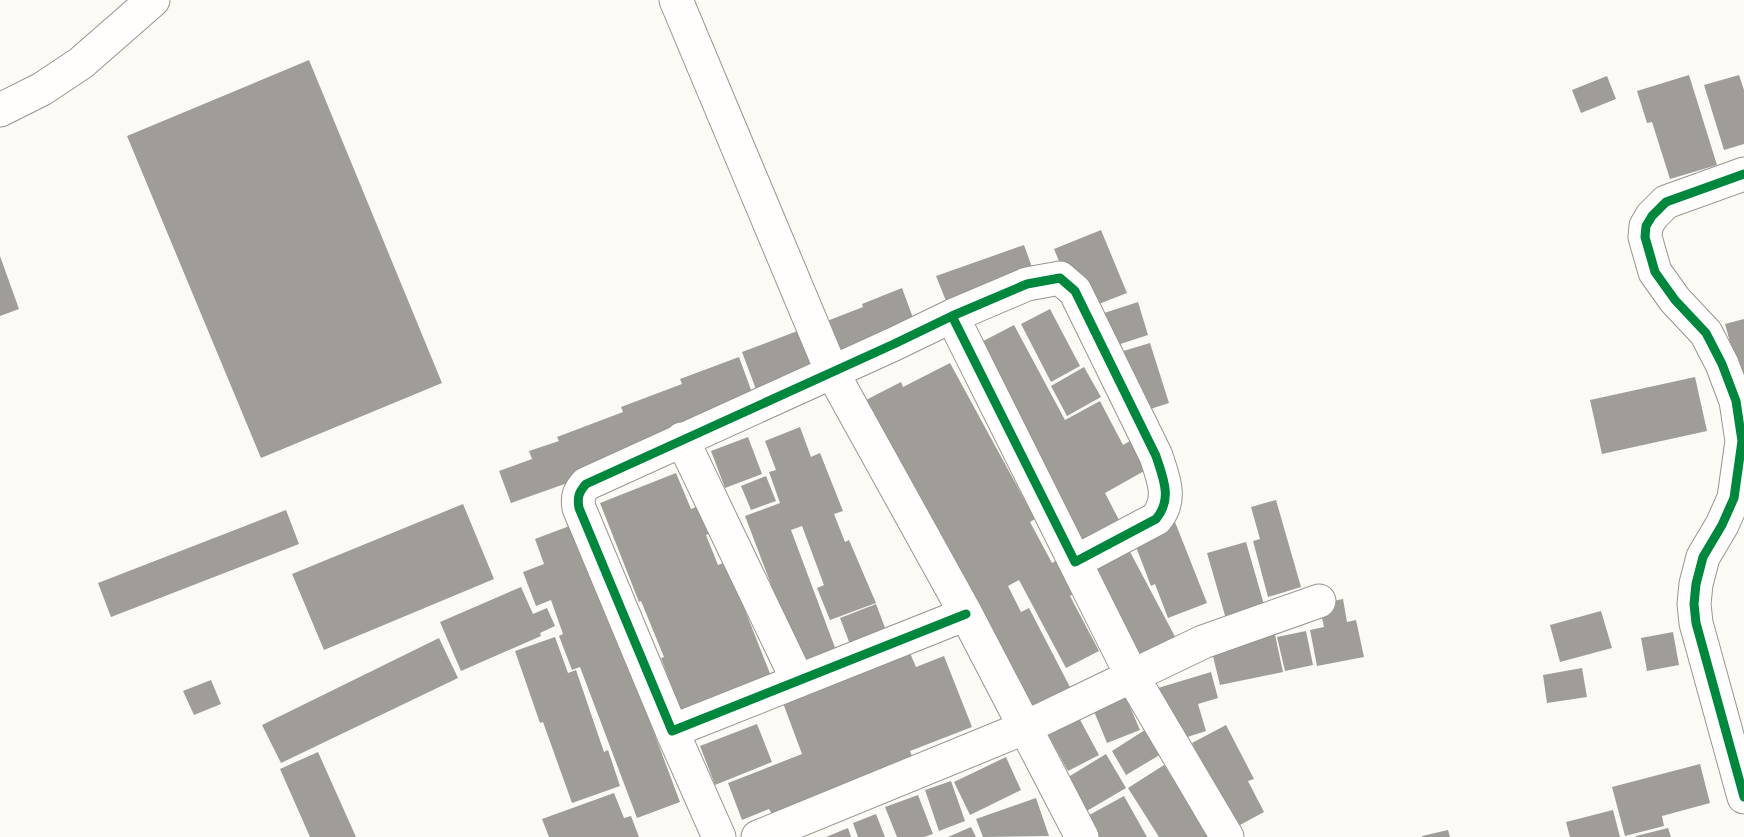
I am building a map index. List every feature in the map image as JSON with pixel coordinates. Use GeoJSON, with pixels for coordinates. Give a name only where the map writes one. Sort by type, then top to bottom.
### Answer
{"type":"FeatureCollection","features":[{"type":"Feature","properties":{"kind":"street"},"geometry":{"type":"LineString","coordinates":[[0,110],[42,89],[81,63],[153,0]]}},
{"type":"Feature","properties":{"kind":"street"},"geometry":{"type":"LineString","coordinates":[[676,0],[832,372],[966,614],[1082,837]]}},
{"type":"Feature","properties":{"kind":"street"},"geometry":{"type":"LineString","coordinates":[[1744,174],[1666,202],[1649,221],[1645,237],[1655,272],[1675,300],[1706,333],[1736,401],[1743,441],[1734,498],[1722,525],[1703,557],[1694,604],[1696,622],[1744,797]]}},
{"type":"Feature","properties":{"kind":"street"},"geometry":{"type":"LineString","coordinates":[[719,837],[579,508],[577,500],[579,492],[586,484],[951,316],[1027,284],[1060,278],[1075,291],[1156,456],[1165,484],[1166,497],[1163,510],[1156,519],[1075,562]]}},
{"type":"Feature","properties":{"kind":"street"},"geometry":{"type":"LineString","coordinates":[[951,316],[1132,676],[1227,837]]}},
{"type":"Feature","properties":{"kind":"street"},"geometry":{"type":"LineString","coordinates":[[682,439],[798,681]]}},
{"type":"Feature","properties":{"kind":"street"},"geometry":{"type":"LineString","coordinates":[[758,837],[1024,728],[1203,642],[1319,601]]}},
{"type":"Feature","properties":{"kind":"street"},"geometry":{"type":"LineString","coordinates":[[672,731],[966,614]]}},
{"type":"Feature","properties":{"kind":"building"},"geometry":{"type":"Polygon","coordinates":[[[309,60],[442,383],[261,458],[127,136],[309,60]]]}},
{"type":"Feature","properties":{"kind":"building"},"geometry":{"type":"Polygon","coordinates":[[[1689,75],[1717,165],[1670,179],[1652,122],[1647,123],[1637,91],[1689,75]]]}},
{"type":"Feature","properties":{"kind":"building"},"geometry":{"type":"Polygon","coordinates":[[[1739,75],[1744,90],[1744,144],[1724,150],[1704,85],[1739,75]]]}},
{"type":"Feature","properties":{"kind":"building"},"geometry":{"type":"Polygon","coordinates":[[[1607,76],[1616,99],[1581,113],[1572,90],[1607,76]]]}},
{"type":"Feature","properties":{"kind":"building"},"geometry":{"type":"Polygon","coordinates":[[[1101,230],[1127,293],[1091,307],[1066,278],[1054,249],[1101,230]]]}},
{"type":"Feature","properties":{"kind":"building"},"geometry":{"type":"Polygon","coordinates":[[[1024,245],[1033,270],[946,301],[936,276],[1024,245]]]}},
{"type":"Feature","properties":{"kind":"building"},"geometry":{"type":"Polygon","coordinates":[[[0,256],[19,309],[0,316],[0,256]]]}},
{"type":"Feature","properties":{"kind":"building"},"geometry":{"type":"Polygon","coordinates":[[[902,288],[916,326],[840,355],[827,321],[902,288]]]}},
{"type":"Feature","properties":{"kind":"building"},"geometry":{"type":"Polygon","coordinates":[[[1138,302],[1148,335],[1105,349],[1095,316],[1138,302]]]}},
{"type":"Feature","properties":{"kind":"building"},"geometry":{"type":"Polygon","coordinates":[[[1050,309],[1080,366],[1051,382],[1021,324],[1050,309]]]}},
{"type":"Feature","properties":{"kind":"building"},"geometry":{"type":"Polygon","coordinates":[[[1744,319],[1744,390],[1743,390],[1725,324],[1744,319]]]}},
{"type":"Feature","properties":{"kind":"building"},"geometry":{"type":"Polygon","coordinates":[[[1014,325],[1065,420],[1100,401],[1123,445],[1130,441],[1146,470],[1105,493],[1119,520],[1075,544],[970,348],[1014,325]]]}},
{"type":"Feature","properties":{"kind":"building"},"geometry":{"type":"Polygon","coordinates":[[[800,330],[815,369],[757,392],[742,352],[800,330]]]}},
{"type":"Feature","properties":{"kind":"building"},"geometry":{"type":"Polygon","coordinates":[[[1150,343],[1169,403],[1138,413],[1120,352],[1150,343]]]}},
{"type":"Feature","properties":{"kind":"building"},"geometry":{"type":"Polygon","coordinates":[[[739,357],[754,398],[634,443],[637,451],[571,475],[573,481],[511,503],[499,471],[532,459],[529,451],[559,441],[557,437],[623,412],[621,407],[682,384],[680,379],[739,357]]]}},
{"type":"Feature","properties":{"kind":"building"},"geometry":{"type":"Polygon","coordinates":[[[950,363],[1035,519],[1030,522],[1052,563],[1057,560],[1075,593],[1070,596],[1099,651],[1066,668],[1019,580],[1008,586],[1021,612],[1029,608],[1072,691],[1025,716],[864,401],[901,382],[903,387],[950,363]]]}},
{"type":"Feature","properties":{"kind":"building"},"geometry":{"type":"Polygon","coordinates":[[[1084,367],[1101,397],[1067,416],[1051,386],[1084,367]]]}},
{"type":"Feature","properties":{"kind":"building"},"geometry":{"type":"Polygon","coordinates":[[[1695,377],[1707,431],[1602,454],[1590,400],[1695,377]]]}},
{"type":"Feature","properties":{"kind":"building"},"geometry":{"type":"Polygon","coordinates":[[[800,427],[811,457],[820,453],[843,511],[834,514],[845,542],[849,540],[876,603],[830,620],[817,588],[824,585],[802,526],[791,530],[837,653],[802,666],[745,516],[780,503],[769,472],[776,470],[765,441],[800,427]]]}},
{"type":"Feature","properties":{"kind":"building"},"geometry":{"type":"Polygon","coordinates":[[[748,437],[762,474],[725,488],[711,451],[748,437]]]}},
{"type":"Feature","properties":{"kind":"building"},"geometry":{"type":"Polygon","coordinates":[[[676,473],[691,509],[703,504],[714,532],[706,535],[718,565],[726,562],[771,676],[676,714],[667,690],[672,687],[661,658],[664,657],[641,601],[639,602],[600,503],[676,473]]]}},
{"type":"Feature","properties":{"kind":"building"},"geometry":{"type":"Polygon","coordinates":[[[766,476],[776,501],[751,510],[741,486],[766,476]]]}},
{"type":"Feature","properties":{"kind":"building"},"geometry":{"type":"Polygon","coordinates":[[[1276,500],[1301,587],[1268,597],[1253,541],[1260,539],[1251,507],[1276,500]]]}},
{"type":"Feature","properties":{"kind":"building"},"geometry":{"type":"Polygon","coordinates":[[[463,504],[494,579],[324,650],[292,574],[463,504]]]}},
{"type":"Feature","properties":{"kind":"building"},"geometry":{"type":"Polygon","coordinates":[[[286,510],[299,544],[111,617],[98,583],[286,510]]]}},
{"type":"Feature","properties":{"kind":"building"},"geometry":{"type":"Polygon","coordinates":[[[1175,522],[1207,603],[1168,618],[1155,584],[1151,586],[1133,539],[1175,522]]]}},
{"type":"Feature","properties":{"kind":"building"},"geometry":{"type":"Polygon","coordinates":[[[572,525],[598,583],[680,802],[637,818],[580,667],[572,670],[559,636],[563,634],[551,600],[536,606],[523,572],[544,564],[535,539],[572,525]]]}},
{"type":"Feature","properties":{"kind":"building"},"geometry":{"type":"Polygon","coordinates":[[[1246,542],[1265,608],[1226,619],[1207,553],[1246,542]]]}},
{"type":"Feature","properties":{"kind":"building"},"geometry":{"type":"Polygon","coordinates":[[[1128,548],[1180,646],[1139,667],[1088,570],[1128,548]]]}},
{"type":"Feature","properties":{"kind":"building"},"geometry":{"type":"Polygon","coordinates":[[[521,587],[533,614],[547,608],[555,626],[540,633],[541,636],[461,671],[440,622],[521,587]]]}},
{"type":"Feature","properties":{"kind":"building"},"geometry":{"type":"Polygon","coordinates":[[[1343,599],[1347,622],[1356,620],[1364,657],[1317,666],[1310,630],[1324,627],[1319,604],[1343,599]]]}},
{"type":"Feature","properties":{"kind":"building"},"geometry":{"type":"Polygon","coordinates":[[[876,604],[887,633],[851,647],[840,618],[876,604]]]}},
{"type":"Feature","properties":{"kind":"building"},"geometry":{"type":"Polygon","coordinates":[[[1601,611],[1612,648],[1560,662],[1550,625],[1601,611]]]}},
{"type":"Feature","properties":{"kind":"building"},"geometry":{"type":"Polygon","coordinates":[[[1274,630],[1283,672],[1220,685],[1210,644],[1274,630]]]}},
{"type":"Feature","properties":{"kind":"building"},"geometry":{"type":"Polygon","coordinates":[[[1306,631],[1313,665],[1285,671],[1277,637],[1306,631]]]}},
{"type":"Feature","properties":{"kind":"building"},"geometry":{"type":"Polygon","coordinates":[[[1673,632],[1679,665],[1647,671],[1641,638],[1673,632]]]}},
{"type":"Feature","properties":{"kind":"building"},"geometry":{"type":"Polygon","coordinates":[[[555,637],[568,673],[576,670],[604,752],[608,750],[620,786],[572,803],[543,722],[540,723],[515,651],[555,637]]]}},
{"type":"Feature","properties":{"kind":"building"},"geometry":{"type":"Polygon","coordinates":[[[439,638],[458,678],[281,763],[262,725],[439,638]]]}},
{"type":"Feature","properties":{"kind":"building"},"geometry":{"type":"Polygon","coordinates":[[[910,653],[916,667],[944,656],[972,727],[910,751],[913,759],[772,814],[769,809],[742,820],[728,783],[802,754],[783,703],[910,653]]]}},
{"type":"Feature","properties":{"kind":"building"},"geometry":{"type":"Polygon","coordinates":[[[1582,668],[1587,697],[1547,703],[1543,675],[1582,668]]]}},
{"type":"Feature","properties":{"kind":"building"},"geometry":{"type":"Polygon","coordinates":[[[1211,672],[1218,698],[1198,704],[1206,731],[1175,741],[1158,688],[1211,672]]]}},
{"type":"Feature","properties":{"kind":"building"},"geometry":{"type":"Polygon","coordinates":[[[211,680],[221,704],[194,715],[183,691],[211,680]]]}},
{"type":"Feature","properties":{"kind":"building"},"geometry":{"type":"Polygon","coordinates":[[[1125,695],[1140,730],[1107,743],[1093,709],[1125,695]]]}},
{"type":"Feature","properties":{"kind":"building"},"geometry":{"type":"Polygon","coordinates":[[[1078,716],[1099,755],[1068,771],[1047,733],[1078,716]]]}},
{"type":"Feature","properties":{"kind":"building"},"geometry":{"type":"Polygon","coordinates":[[[757,724],[772,762],[715,785],[700,746],[757,724]]]}},
{"type":"Feature","properties":{"kind":"building"},"geometry":{"type":"Polygon","coordinates":[[[1226,725],[1254,779],[1248,781],[1264,812],[1227,832],[1208,775],[1192,743],[1226,725]]]}},
{"type":"Feature","properties":{"kind":"building"},"geometry":{"type":"Polygon","coordinates":[[[1148,728],[1163,753],[1126,775],[1112,751],[1148,728]]]}},
{"type":"Feature","properties":{"kind":"building"},"geometry":{"type":"Polygon","coordinates":[[[318,752],[356,837],[310,837],[280,769],[318,752]]]}},
{"type":"Feature","properties":{"kind":"building"},"geometry":{"type":"Polygon","coordinates":[[[1106,754],[1126,788],[1080,815],[1060,782],[1106,754]]]}},
{"type":"Feature","properties":{"kind":"building"},"geometry":{"type":"Polygon","coordinates":[[[1006,757],[1021,790],[970,815],[954,782],[1006,757]]]}},
{"type":"Feature","properties":{"kind":"building"},"geometry":{"type":"Polygon","coordinates":[[[1700,764],[1710,803],[1662,816],[1664,826],[1625,836],[1612,787],[1700,764]]]}},
{"type":"Feature","properties":{"kind":"building"},"geometry":{"type":"Polygon","coordinates":[[[1164,765],[1209,835],[1207,837],[1159,837],[1128,788],[1164,765]]]}},
{"type":"Feature","properties":{"kind":"building"},"geometry":{"type":"Polygon","coordinates":[[[951,781],[965,821],[939,831],[925,790],[951,781]]]}},
{"type":"Feature","properties":{"kind":"building"},"geometry":{"type":"Polygon","coordinates":[[[614,793],[624,818],[631,816],[639,837],[549,837],[542,819],[614,793]]]}},
{"type":"Feature","properties":{"kind":"building"},"geometry":{"type":"Polygon","coordinates":[[[918,795],[933,834],[924,837],[897,837],[885,807],[918,795]]]}},
{"type":"Feature","properties":{"kind":"building"},"geometry":{"type":"Polygon","coordinates":[[[1124,796],[1147,837],[1092,837],[1082,819],[1124,796]]]}},
{"type":"Feature","properties":{"kind":"building"},"geometry":{"type":"Polygon","coordinates":[[[1036,798],[1049,836],[983,837],[976,819],[1036,798]]]}},
{"type":"Feature","properties":{"kind":"building"},"geometry":{"type":"Polygon","coordinates":[[[1613,810],[1620,837],[1570,837],[1566,822],[1613,810]]]}},
{"type":"Feature","properties":{"kind":"building"},"geometry":{"type":"Polygon","coordinates":[[[876,814],[885,837],[858,837],[853,823],[876,814]]]}},
{"type":"Feature","properties":{"kind":"building"},"geometry":{"type":"Polygon","coordinates":[[[971,827],[976,837],[948,837],[971,827]]]}},
{"type":"Feature","properties":{"kind":"building"},"geometry":{"type":"Polygon","coordinates":[[[848,828],[851,837],[826,837],[848,828]]]}},
{"type":"Feature","properties":{"kind":"building"},"geometry":{"type":"Polygon","coordinates":[[[1668,828],[1671,837],[1636,837],[1636,836],[1668,828]]]}},
{"type":"Feature","properties":{"kind":"building"},"geometry":{"type":"Polygon","coordinates":[[[1448,830],[1450,837],[1422,837],[1422,836],[1448,830]]]}},
{"type":"Feature","properties":{"kind":"cycle path"},"geometry":{"type":"LineString","coordinates":[[1744,174],[1666,202],[1652,216],[1646,226],[1645,237],[1655,272],[1675,300],[1706,333],[1722,364],[1736,401],[1742,441],[1734,498],[1722,525],[1703,557],[1694,604],[1696,623],[1744,797]]}},
{"type":"Feature","properties":{"kind":"cycle path"},"geometry":{"type":"LineString","coordinates":[[952,316],[1075,562],[1156,519],[1164,504],[1165,496],[1164,480],[1156,456],[1075,291],[1060,278],[1027,284],[952,316],[586,484],[580,492],[578,501],[672,731],[966,614]]}}]}
